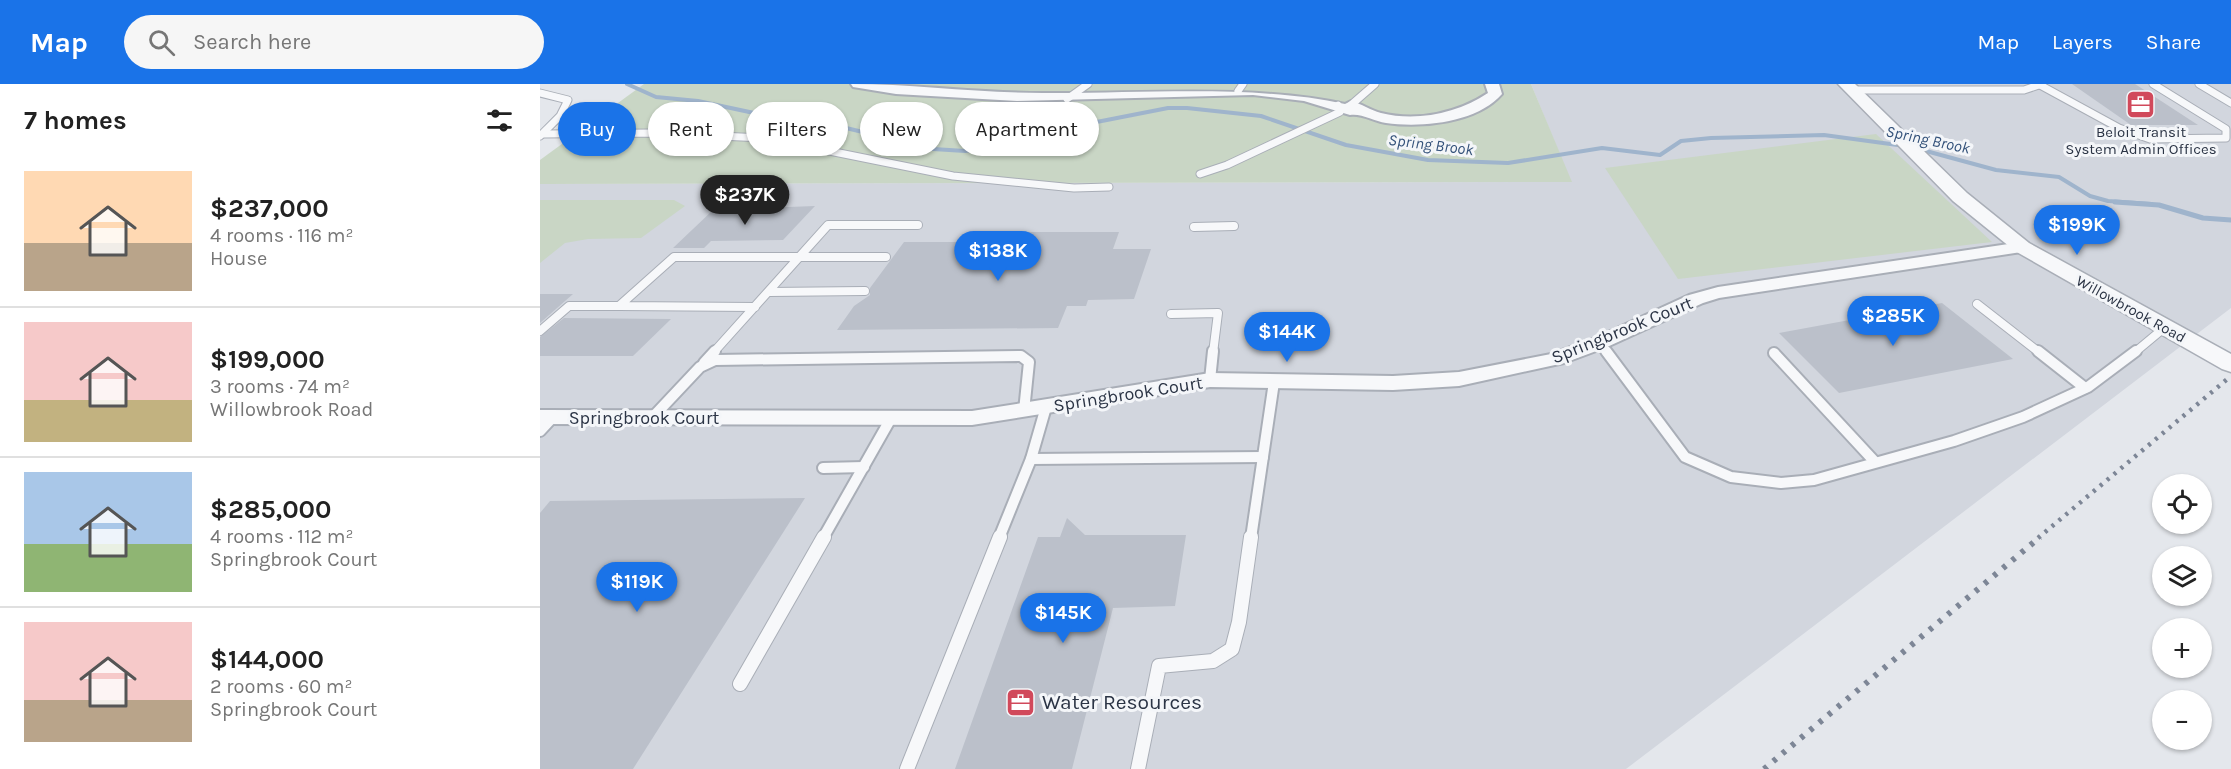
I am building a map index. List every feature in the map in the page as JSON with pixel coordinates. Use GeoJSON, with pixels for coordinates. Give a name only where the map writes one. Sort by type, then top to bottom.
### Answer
{"type":"FeatureCollection","features":[{"type":"Feature","properties":{"kind":"street"},"geometry":{"type":"LineString","coordinates":[[858,84],[889,90],[1066,99],[1240,88],[1310,98],[1377,118],[1406,120],[1460,114],[1483,105],[1495,94],[1492,84]]}},
{"type":"Feature","properties":{"kind":"street","name":"Willowbrook Road"},"geometry":{"type":"LineString","coordinates":[[1849,87],[1960,196],[2022,247],[2231,364]]}},
{"type":"Feature","properties":{"kind":"street","name":"Springbrook Court"},"geometry":{"type":"LineString","coordinates":[[544,422],[652,418],[890,420],[972,418],[1210,380],[1405,382],[1459,379],[1523,368],[1600,343],[1696,299],[1718,293],[2022,247]]}},
{"type":"Feature","properties":{"kind":"lane"},"geometry":{"type":"LineString","coordinates":[[1066,99],[1088,84]]}},
{"type":"Feature","properties":{"kind":"lane"},"geometry":{"type":"LineString","coordinates":[[1200,174],[1227,165],[1340,112],[1375,84]]}},
{"type":"Feature","properties":{"kind":"lane"},"geometry":{"type":"LineString","coordinates":[[1849,87],[2024,90],[2041,84],[2119,128],[2150,138],[2226,138],[2226,129],[2153,84]]}},
{"type":"Feature","properties":{"kind":"lane"},"geometry":{"type":"LineString","coordinates":[[2199,84],[2231,103]]}},
{"type":"Feature","properties":{"kind":"lane"},"geometry":{"type":"LineString","coordinates":[[540,93],[568,100],[566,108],[542,135]]}},
{"type":"Feature","properties":{"kind":"lane"},"geometry":{"type":"LineString","coordinates":[[542,135],[660,133],[765,138],[953,176],[1074,188],[1109,188]]}},
{"type":"Feature","properties":{"kind":"lane"},"geometry":{"type":"LineString","coordinates":[[652,418],[828,225],[918,225]]}},
{"type":"Feature","properties":{"kind":"lane"},"geometry":{"type":"LineString","coordinates":[[1194,226],[1234,226]]}},
{"type":"Feature","properties":{"kind":"lane"},"geometry":{"type":"LineString","coordinates":[[619,306],[674,257],[886,257]]}},
{"type":"Feature","properties":{"kind":"lane"},"geometry":{"type":"LineString","coordinates":[[769,292],[865,291]]}},
{"type":"Feature","properties":{"kind":"lane"},"geometry":{"type":"LineString","coordinates":[[1977,304],[2085,388]]}},
{"type":"Feature","properties":{"kind":"lane"},"geometry":{"type":"LineString","coordinates":[[540,331],[569,306],[755,307]]}},
{"type":"Feature","properties":{"kind":"lane"},"geometry":{"type":"LineString","coordinates":[[1171,314],[1218,313],[1210,380]]}},
{"type":"Feature","properties":{"kind":"lane"},"geometry":{"type":"LineString","coordinates":[[1600,343],[1680,451],[1701,468],[1733,477],[1788,484],[1986,430],[2050,407],[2085,388],[2164,328]]}},
{"type":"Feature","properties":{"kind":"lane"},"geometry":{"type":"LineString","coordinates":[[1774,353],[1875,462]]}},
{"type":"Feature","properties":{"kind":"lane"},"geometry":{"type":"LineString","coordinates":[[700,367],[715,360],[1021,356],[1029,362],[1024,411]]}},
{"type":"Feature","properties":{"kind":"lane"},"geometry":{"type":"LineString","coordinates":[[1138,769],[1160,666],[1213,661],[1232,649],[1239,622],[1274,382]]}},
{"type":"Feature","properties":{"kind":"lane"},"geometry":{"type":"LineString","coordinates":[[907,769],[1030,459],[1046,407]]}},
{"type":"Feature","properties":{"kind":"lane"},"geometry":{"type":"LineString","coordinates":[[740,684],[890,420]]}},
{"type":"Feature","properties":{"kind":"lane"},"geometry":{"type":"LineString","coordinates":[[1030,459],[1263,457]]}},
{"type":"Feature","properties":{"kind":"lane"},"geometry":{"type":"LineString","coordinates":[[823,468],[864,467]]}},
{"type":"Feature","properties":{"kind":"shaded area"},"geometry":{"type":"Polygon","coordinates":[[[1531,84],[2231,84],[2231,308],[1626,769],[540,769],[540,184],[1571,182],[1531,84]]]}},
{"type":"Feature","properties":{"kind":"green space"},"geometry":{"type":"Polygon","coordinates":[[[644,84],[1531,84],[1572,182],[540,184],[540,160],[558,147],[558,156],[636,156],[636,102],[619,102],[644,84]]]}},
{"type":"Feature","properties":{"kind":"green space"},"geometry":{"type":"Polygon","coordinates":[[[1876,134],[1992,242],[1678,279],[1605,168],[1876,134]]]}},
{"type":"Feature","properties":{"kind":"green space"},"geometry":{"type":"Polygon","coordinates":[[[540,200],[674,200],[685,206],[641,238],[588,239],[565,243],[540,263],[540,200]]]}},
{"type":"Feature","properties":{"kind":"building","name":"Beloit Transit System Admin Offices"},"geometry":{"type":"Polygon","coordinates":[[[2072,84],[2135,84],[2198,125],[2131,125],[2072,84]]]}},
{"type":"Feature","properties":{"kind":"building"},"geometry":{"type":"Polygon","coordinates":[[[815,206],[783,240],[711,241],[704,248],[673,248],[713,210],[815,206]]]}},
{"type":"Feature","properties":{"kind":"building"},"geometry":{"type":"Polygon","coordinates":[[[1119,232],[1113,249],[1151,249],[1134,299],[1088,300],[1086,306],[1067,306],[1058,328],[837,330],[854,306],[870,295],[870,288],[904,242],[979,242],[985,233],[1119,232]]]}},
{"type":"Feature","properties":{"kind":"building"},"geometry":{"type":"Polygon","coordinates":[[[540,294],[573,294],[540,323],[540,294]]]}},
{"type":"Feature","properties":{"kind":"building"},"geometry":{"type":"Polygon","coordinates":[[[1942,303],[2013,359],[1839,393],[1779,333],[1942,303]]]}},
{"type":"Feature","properties":{"kind":"building"},"geometry":{"type":"Polygon","coordinates":[[[564,318],[671,319],[633,356],[540,356],[540,337],[564,318]]]}},
{"type":"Feature","properties":{"kind":"building"},"geometry":{"type":"Polygon","coordinates":[[[805,498],[633,769],[540,769],[540,513],[550,501],[805,498]]]}},
{"type":"Feature","properties":{"kind":"building"},"geometry":{"type":"Polygon","coordinates":[[[1067,518],[1085,535],[1186,535],[1175,606],[1113,608],[1072,769],[955,769],[1038,537],[1060,537],[1067,518]]]}},
{"type":"Feature","properties":{"kind":"waterway","name":"Spring Brook"},"geometry":{"type":"LineString","coordinates":[[627,84],[656,97],[698,101],[796,122],[842,127],[933,149],[965,151],[1012,145],[1045,137],[1066,128],[1168,108],[1261,116],[1346,145],[1428,160],[1508,163],[1602,148],[1660,155],[1681,141],[1711,138],[1824,135],[1905,146]]}},
{"type":"Feature","properties":{"kind":"waterway","name":"Spring Brook"},"geometry":{"type":"LineString","coordinates":[[1915,148],[1996,170],[2059,177],[2090,196],[2108,201],[2151,204]]}},
{"type":"Feature","properties":{"kind":"waterway","name":"Spring Brook"},"geometry":{"type":"LineString","coordinates":[[2115,202],[2159,205],[2203,218],[2231,220]]}},
{"type":"Feature","properties":{"kind":"railway"},"geometry":{"type":"LineString","coordinates":[[2038,538],[2231,376]]}},
{"type":"Feature","properties":{"kind":"railway"},"geometry":{"type":"LineString","coordinates":[[1764,769],[2040,537]]}},
{"type":"Feature","properties":{"kind":"place","name":"Beloit Transit System Admin Offices"},"geometry":{"type":"Point","coordinates":[2141,105]}},
{"type":"Feature","properties":{"kind":"place","name":"Water Resources"},"geometry":{"type":"Point","coordinates":[1021,702]}}]}
